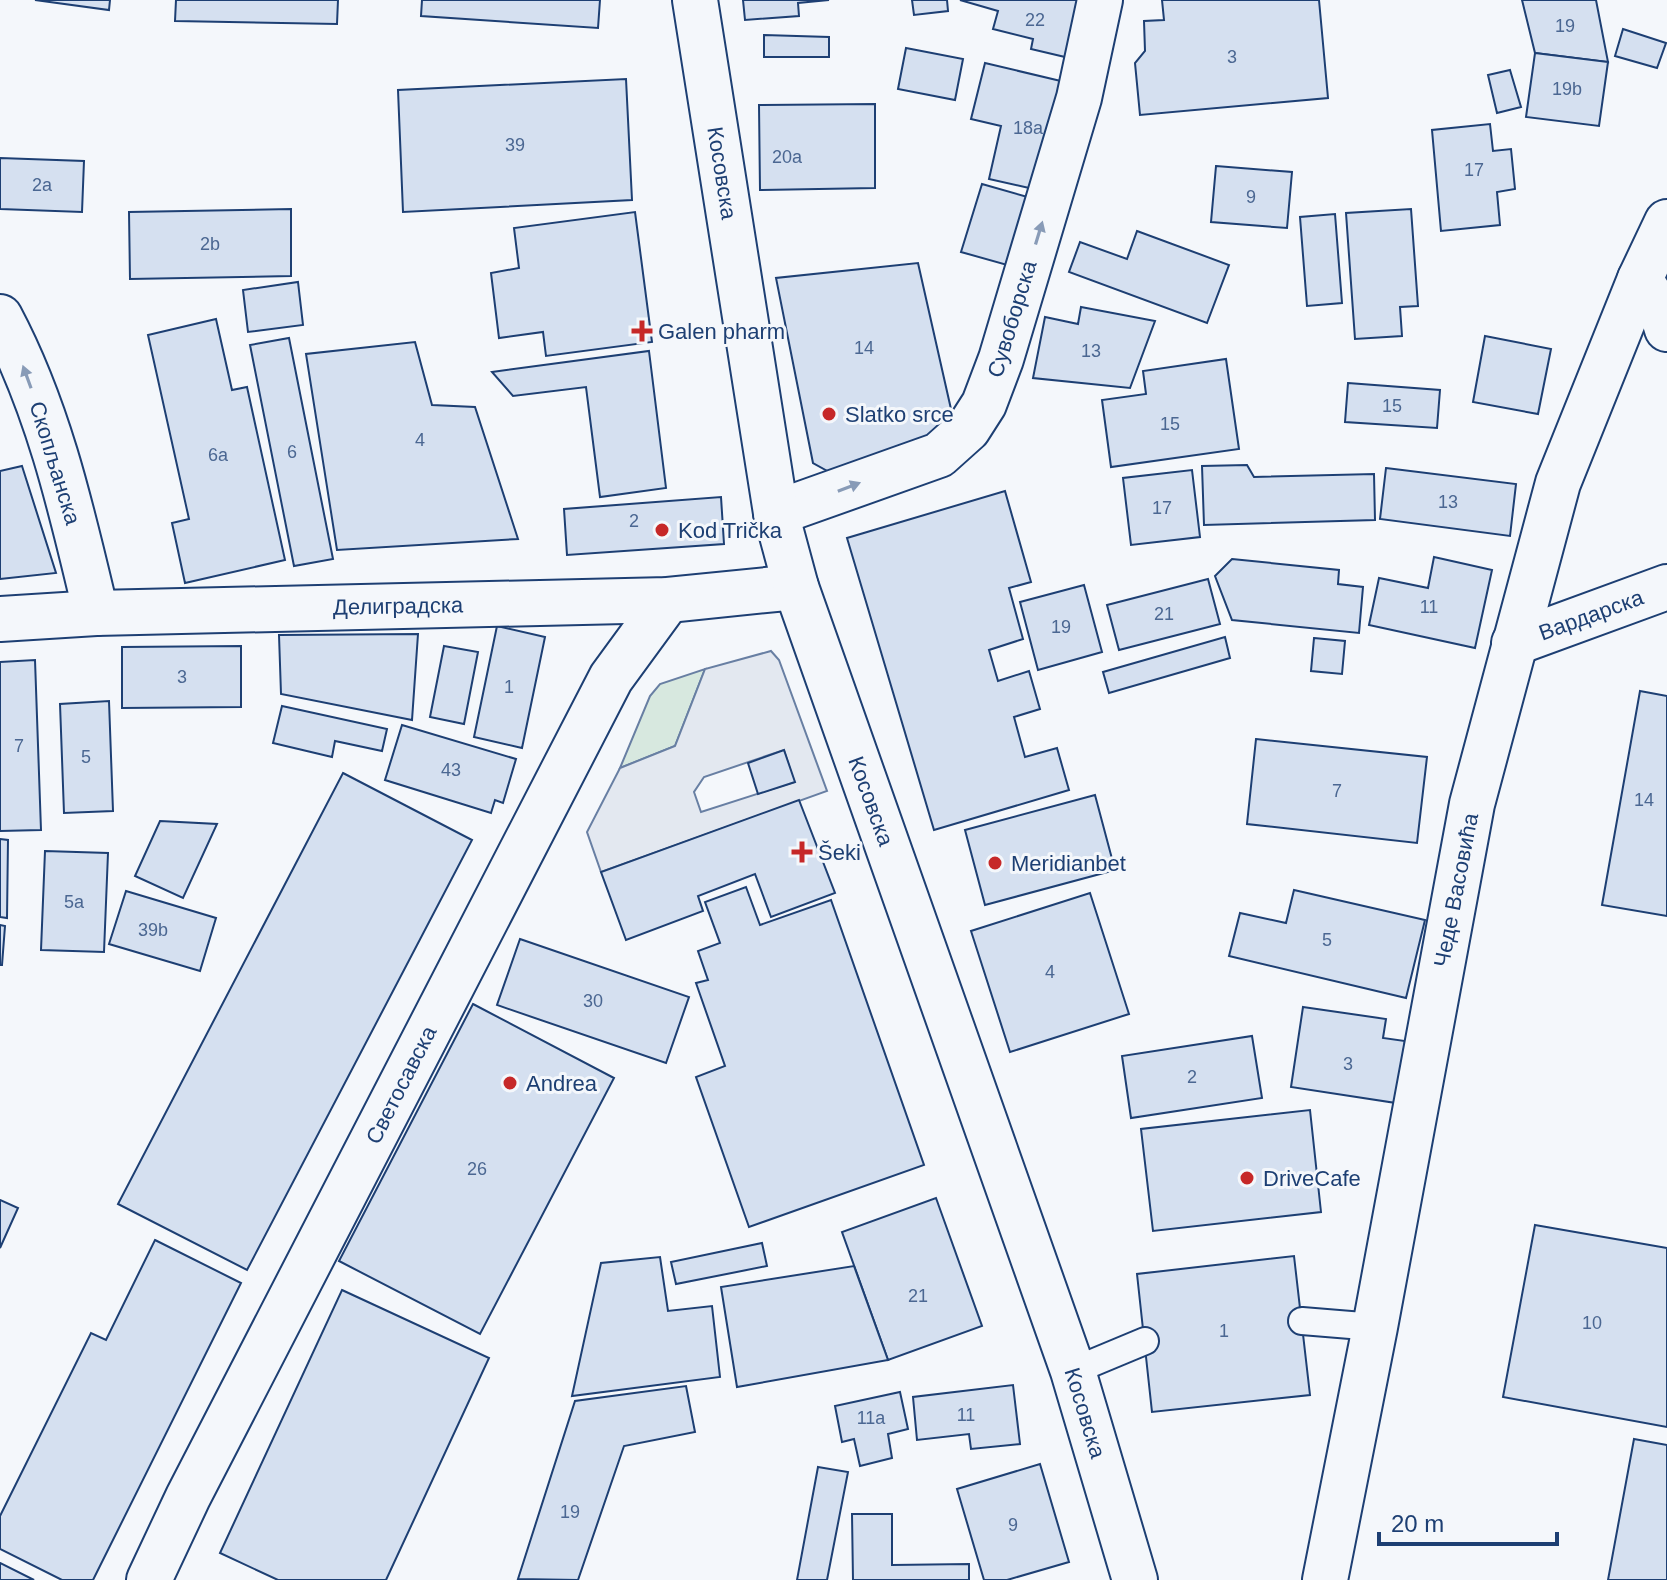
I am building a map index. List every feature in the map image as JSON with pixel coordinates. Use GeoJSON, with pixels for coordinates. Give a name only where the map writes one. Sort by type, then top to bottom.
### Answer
{"type":"FeatureCollection","features":[{"type":"Feature","properties":{"kind":"street","name":"Косовска"},"geometry":{"type":"LineString","coordinates":[[695,0],[776,513],[796,587],[1073,1371],[1135,1580]]}},
{"type":"Feature","properties":{"kind":"street","name":"Сувоборска"},"geometry":{"type":"LineString","coordinates":[[776,513],[939,455],[968,429],[984,404],[1001,359],[1079,98],[1100,0]]}},
{"type":"Feature","properties":{"kind":"street","name":"Чеде Васовића"},"geometry":{"type":"LineString","coordinates":[[1325,1580],[1472,804],[1558,483],[1640,279],[1667,222]]}},
{"type":"Feature","properties":{"kind":"street"},"geometry":{"type":"LineString","coordinates":[[1640,279],[1657,305],[1667,329]]}},
{"type":"Feature","properties":{"kind":"street","name":"Скопљанска"},"geometry":{"type":"LineString","coordinates":[[0,317],[19,352],[63,476],[96,613]]}},
{"type":"Feature","properties":{"kind":"street","name":"Делиградска"},"geometry":{"type":"LineString","coordinates":[[0,619],[96,613],[668,600],[796,587]]}},
{"type":"Feature","properties":{"kind":"street","name":"Вардарска"},"geometry":{"type":"LineString","coordinates":[[1514,643],[1667,587]]}},
{"type":"Feature","properties":{"kind":"street","name":"Светосавска"},"geometry":{"type":"LineString","coordinates":[[149,1580],[188,1497],[611,678],[668,600]]}},
{"type":"Feature","properties":{"kind":"lane"},"geometry":{"type":"LineString","coordinates":[[1302,1321],[1375,1327]]}},
{"type":"Feature","properties":{"kind":"lane"},"geometry":{"type":"LineString","coordinates":[[1073,1371],[1145,1341]]}},
{"type":"Feature","properties":{"kind":"shaded area"},"geometry":{"type":"Polygon","coordinates":[[[771,651],[779,660],[827,791],[601,872],[587,832],[620,768],[675,746],[705,669],[771,651]],[[784,750],[704,777],[694,792],[701,812],[794,782],[784,750]]]}},
{"type":"Feature","properties":{"kind":"shaded area"},"geometry":{"type":"Polygon","coordinates":[[[705,669],[675,746],[620,768],[650,696],[660,684],[705,669]]]}},
{"type":"Feature","properties":{"kind":"building"},"geometry":{"type":"Polygon","coordinates":[[[35,0],[110,0],[109,10],[35,0]]]}},
{"type":"Feature","properties":{"kind":"building"},"geometry":{"type":"Polygon","coordinates":[[[176,0],[338,0],[337,24],[175,21],[176,0]]]}},
{"type":"Feature","properties":{"kind":"building"},"geometry":{"type":"Polygon","coordinates":[[[422,0],[600,0],[598,28],[421,16],[422,0]]]}},
{"type":"Feature","properties":{"kind":"building"},"geometry":{"type":"Polygon","coordinates":[[[743,0],[829,0],[798,3],[799,16],[745,20],[743,0]]]}},
{"type":"Feature","properties":{"kind":"building"},"geometry":{"type":"Polygon","coordinates":[[[912,0],[947,0],[948,11],[914,15],[912,0]]]}},
{"type":"Feature","properties":{"kind":"building"},"geometry":{"type":"Polygon","coordinates":[[[960,0],[1079,0],[1065,57],[1031,49],[1033,39],[993,29],[998,11],[960,0]]]}},
{"type":"Feature","properties":{"kind":"building"},"geometry":{"type":"Polygon","coordinates":[[[1162,0],[1319,0],[1328,98],[1140,115],[1135,63],[1145,51],[1144,21],[1164,20],[1162,0]]]}},
{"type":"Feature","properties":{"kind":"building"},"geometry":{"type":"Polygon","coordinates":[[[1522,0],[1596,0],[1608,62],[1535,53],[1522,0]]]}},
{"type":"Feature","properties":{"kind":"building"},"geometry":{"type":"Polygon","coordinates":[[[1623,29],[1666,43],[1657,68],[1615,56],[1623,29]]]}},
{"type":"Feature","properties":{"kind":"building"},"geometry":{"type":"Polygon","coordinates":[[[764,35],[829,37],[829,57],[764,57],[764,35]]]}},
{"type":"Feature","properties":{"kind":"building"},"geometry":{"type":"Polygon","coordinates":[[[906,48],[963,59],[955,100],[898,89],[906,48]]]}},
{"type":"Feature","properties":{"kind":"building"},"geometry":{"type":"Polygon","coordinates":[[[1535,53],[1608,62],[1599,126],[1526,117],[1535,53]]]}},
{"type":"Feature","properties":{"kind":"building"},"geometry":{"type":"Polygon","coordinates":[[[985,63],[1065,82],[1038,190],[989,179],[1001,126],[971,119],[985,63]]]}},
{"type":"Feature","properties":{"kind":"building"},"geometry":{"type":"Polygon","coordinates":[[[1510,70],[1521,107],[1497,113],[1488,75],[1510,70]]]}},
{"type":"Feature","properties":{"kind":"building"},"geometry":{"type":"Polygon","coordinates":[[[626,79],[632,200],[403,212],[398,90],[626,79]]]}},
{"type":"Feature","properties":{"kind":"building"},"geometry":{"type":"Polygon","coordinates":[[[875,104],[875,188],[760,190],[759,105],[875,104]]]}},
{"type":"Feature","properties":{"kind":"building"},"geometry":{"type":"Polygon","coordinates":[[[1490,124],[1493,151],[1511,149],[1515,189],[1497,192],[1500,225],[1441,231],[1432,130],[1490,124]]]}},
{"type":"Feature","properties":{"kind":"building"},"geometry":{"type":"Polygon","coordinates":[[[0,158],[84,161],[82,212],[0,209],[0,158]]]}},
{"type":"Feature","properties":{"kind":"building"},"geometry":{"type":"Polygon","coordinates":[[[1216,166],[1292,172],[1287,228],[1211,222],[1216,166]]]}},
{"type":"Feature","properties":{"kind":"building"},"geometry":{"type":"Polygon","coordinates":[[[982,184],[1038,200],[1018,268],[961,252],[982,184]]]}},
{"type":"Feature","properties":{"kind":"building"},"geometry":{"type":"Polygon","coordinates":[[[291,209],[291,276],[130,279],[129,212],[291,209]]]}},
{"type":"Feature","properties":{"kind":"building"},"geometry":{"type":"Polygon","coordinates":[[[1411,209],[1418,306],[1400,307],[1402,336],[1355,339],[1346,213],[1411,209]]]}},
{"type":"Feature","properties":{"kind":"building"},"geometry":{"type":"Polygon","coordinates":[[[635,212],[652,342],[546,356],[543,332],[499,338],[491,273],[519,268],[514,228],[635,212]]]}},
{"type":"Feature","properties":{"kind":"building"},"geometry":{"type":"Polygon","coordinates":[[[1335,214],[1342,303],[1307,306],[1300,217],[1335,214]]]}},
{"type":"Feature","properties":{"kind":"building"},"geometry":{"type":"Polygon","coordinates":[[[1137,231],[1229,265],[1207,323],[1069,272],[1080,242],[1127,259],[1137,231]]]}},
{"type":"Feature","properties":{"kind":"building"},"geometry":{"type":"Polygon","coordinates":[[[918,263],[953,418],[944,437],[831,473],[813,463],[776,278],[918,263]]]}},
{"type":"Feature","properties":{"kind":"building"},"geometry":{"type":"Polygon","coordinates":[[[298,282],[303,325],[248,332],[243,290],[298,282]]]}},
{"type":"Feature","properties":{"kind":"building"},"geometry":{"type":"Polygon","coordinates":[[[1081,307],[1155,321],[1130,388],[1033,378],[1045,317],[1078,324],[1081,307]]]}},
{"type":"Feature","properties":{"kind":"building"},"geometry":{"type":"Polygon","coordinates":[[[216,319],[232,390],[247,387],[285,560],[185,583],[172,523],[189,519],[148,335],[216,319]]]}},
{"type":"Feature","properties":{"kind":"building"},"geometry":{"type":"Polygon","coordinates":[[[1485,336],[1551,349],[1538,414],[1473,402],[1485,336]]]}},
{"type":"Feature","properties":{"kind":"building"},"geometry":{"type":"Polygon","coordinates":[[[289,338],[333,559],[294,566],[250,345],[289,338]]]}},
{"type":"Feature","properties":{"kind":"building"},"geometry":{"type":"Polygon","coordinates":[[[415,342],[432,405],[475,407],[518,539],[337,550],[306,354],[415,342]]]}},
{"type":"Feature","properties":{"kind":"building"},"geometry":{"type":"Polygon","coordinates":[[[649,351],[666,488],[600,497],[586,387],[513,396],[492,372],[649,351]]]}},
{"type":"Feature","properties":{"kind":"building"},"geometry":{"type":"Polygon","coordinates":[[[1226,359],[1239,449],[1111,467],[1102,400],[1146,394],[1143,371],[1226,359]]]}},
{"type":"Feature","properties":{"kind":"building"},"geometry":{"type":"Polygon","coordinates":[[[1348,383],[1440,390],[1437,428],[1345,422],[1348,383]]]}},
{"type":"Feature","properties":{"kind":"building"},"geometry":{"type":"Polygon","coordinates":[[[1247,465],[1254,477],[1374,474],[1375,520],[1204,525],[1202,466],[1247,465]]]}},
{"type":"Feature","properties":{"kind":"building"},"geometry":{"type":"Polygon","coordinates":[[[22,466],[56,573],[0,579],[0,471],[22,466]]]}},
{"type":"Feature","properties":{"kind":"building"},"geometry":{"type":"Polygon","coordinates":[[[1386,468],[1516,484],[1510,536],[1380,519],[1386,468]]]}},
{"type":"Feature","properties":{"kind":"building"},"geometry":{"type":"Polygon","coordinates":[[[1192,470],[1200,537],[1131,545],[1123,478],[1192,470]]]}},
{"type":"Feature","properties":{"kind":"building"},"geometry":{"type":"Polygon","coordinates":[[[1005,491],[1031,582],[1009,588],[1023,639],[989,650],[998,681],[1029,671],[1040,709],[1014,717],[1025,757],[1057,748],[1069,790],[934,830],[847,538],[1005,491]]]}},
{"type":"Feature","properties":{"kind":"building"},"geometry":{"type":"Polygon","coordinates":[[[721,497],[724,544],[567,555],[564,509],[721,497]]]}},
{"type":"Feature","properties":{"kind":"building"},"geometry":{"type":"Polygon","coordinates":[[[1434,557],[1492,570],[1475,648],[1369,625],[1379,578],[1428,588],[1434,557]]]}},
{"type":"Feature","properties":{"kind":"building"},"geometry":{"type":"Polygon","coordinates":[[[1232,559],[1339,570],[1338,584],[1363,587],[1359,633],[1232,620],[1215,576],[1232,559]]]}},
{"type":"Feature","properties":{"kind":"building"},"geometry":{"type":"Polygon","coordinates":[[[1208,579],[1220,624],[1119,650],[1107,605],[1208,579]]]}},
{"type":"Feature","properties":{"kind":"building"},"geometry":{"type":"Polygon","coordinates":[[[1084,585],[1102,652],[1038,670],[1020,602],[1084,585]]]}},
{"type":"Feature","properties":{"kind":"building"},"geometry":{"type":"Polygon","coordinates":[[[497,626],[545,637],[522,748],[474,737],[497,626]]]}},
{"type":"Feature","properties":{"kind":"building"},"geometry":{"type":"Polygon","coordinates":[[[418,634],[412,720],[281,694],[279,635],[418,634]]]}},
{"type":"Feature","properties":{"kind":"building"},"geometry":{"type":"Polygon","coordinates":[[[1225,637],[1230,658],[1109,693],[1103,672],[1225,637]]]}},
{"type":"Feature","properties":{"kind":"building"},"geometry":{"type":"Polygon","coordinates":[[[1314,638],[1345,641],[1342,674],[1311,671],[1314,638]]]}},
{"type":"Feature","properties":{"kind":"building"},"geometry":{"type":"Polygon","coordinates":[[[241,646],[241,707],[122,708],[122,647],[241,646]]]}},
{"type":"Feature","properties":{"kind":"building"},"geometry":{"type":"Polygon","coordinates":[[[444,646],[478,652],[464,724],[430,717],[444,646]]]}},
{"type":"Feature","properties":{"kind":"building"},"geometry":{"type":"Polygon","coordinates":[[[35,660],[41,830],[0,831],[0,662],[35,660]]]}},
{"type":"Feature","properties":{"kind":"building"},"geometry":{"type":"Polygon","coordinates":[[[1640,691],[1667,696],[1667,916],[1602,905],[1640,691]]]}},
{"type":"Feature","properties":{"kind":"building"},"geometry":{"type":"Polygon","coordinates":[[[109,701],[113,811],[64,813],[60,704],[109,701]]]}},
{"type":"Feature","properties":{"kind":"building"},"geometry":{"type":"Polygon","coordinates":[[[282,706],[387,729],[382,751],[335,741],[332,757],[273,743],[282,706]]]}},
{"type":"Feature","properties":{"kind":"building"},"geometry":{"type":"Polygon","coordinates":[[[402,725],[516,759],[503,803],[495,800],[491,813],[385,780],[402,725]]]}},
{"type":"Feature","properties":{"kind":"building"},"geometry":{"type":"Polygon","coordinates":[[[1256,739],[1427,757],[1417,843],[1247,824],[1256,739]]]}},
{"type":"Feature","properties":{"kind":"building"},"geometry":{"type":"Polygon","coordinates":[[[784,750],[795,782],[758,794],[748,763],[784,750]]]}},
{"type":"Feature","properties":{"kind":"building"},"geometry":{"type":"Polygon","coordinates":[[[343,773],[472,840],[247,1270],[118,1204],[343,773]]]}},
{"type":"Feature","properties":{"kind":"building"},"geometry":{"type":"Polygon","coordinates":[[[1095,795],[1115,870],[985,905],[965,830],[1095,795]]]}},
{"type":"Feature","properties":{"kind":"building"},"geometry":{"type":"Polygon","coordinates":[[[799,800],[835,893],[771,917],[755,874],[698,896],[703,911],[626,940],[601,872],[799,800]]]}},
{"type":"Feature","properties":{"kind":"building"},"geometry":{"type":"Polygon","coordinates":[[[160,821],[217,824],[183,898],[135,876],[160,821]]]}},
{"type":"Feature","properties":{"kind":"building"},"geometry":{"type":"Polygon","coordinates":[[[0,839],[8,840],[7,918],[0,917],[0,839]]]}},
{"type":"Feature","properties":{"kind":"building"},"geometry":{"type":"Polygon","coordinates":[[[45,851],[108,853],[104,952],[41,950],[45,851]]]}},
{"type":"Feature","properties":{"kind":"building"},"geometry":{"type":"Polygon","coordinates":[[[746,887],[760,925],[831,900],[924,1165],[749,1227],[696,1077],[725,1066],[696,983],[708,980],[698,951],[720,943],[705,902],[746,887]]]}},
{"type":"Feature","properties":{"kind":"building"},"geometry":{"type":"Polygon","coordinates":[[[1294,890],[1425,920],[1406,998],[1229,956],[1240,913],[1286,923],[1294,890]]]}},
{"type":"Feature","properties":{"kind":"building"},"geometry":{"type":"Polygon","coordinates":[[[126,891],[216,918],[200,971],[109,944],[126,891]]]}},
{"type":"Feature","properties":{"kind":"building"},"geometry":{"type":"Polygon","coordinates":[[[1090,893],[1129,1014],[1010,1052],[971,931],[1090,893]]]}},
{"type":"Feature","properties":{"kind":"building"},"geometry":{"type":"Polygon","coordinates":[[[0,925],[5,926],[2,965],[0,965],[0,925]]]}},
{"type":"Feature","properties":{"kind":"building"},"geometry":{"type":"Polygon","coordinates":[[[520,939],[689,997],[666,1063],[497,1005],[520,939]]]}},
{"type":"Feature","properties":{"kind":"building"},"geometry":{"type":"Polygon","coordinates":[[[473,1004],[614,1078],[480,1334],[339,1261],[473,1004]]]}},
{"type":"Feature","properties":{"kind":"building"},"geometry":{"type":"Polygon","coordinates":[[[1303,1007],[1386,1019],[1383,1038],[1405,1041],[1396,1103],[1291,1087],[1303,1007]]]}},
{"type":"Feature","properties":{"kind":"building"},"geometry":{"type":"Polygon","coordinates":[[[1252,1036],[1262,1098],[1131,1118],[1122,1056],[1252,1036]]]}},
{"type":"Feature","properties":{"kind":"building"},"geometry":{"type":"Polygon","coordinates":[[[1310,1110],[1321,1212],[1153,1231],[1141,1129],[1310,1110]]]}},
{"type":"Feature","properties":{"kind":"building"},"geometry":{"type":"Polygon","coordinates":[[[936,1198],[982,1326],[888,1360],[842,1232],[936,1198]]]}},
{"type":"Feature","properties":{"kind":"building"},"geometry":{"type":"Polygon","coordinates":[[[0,1200],[18,1208],[0,1248],[0,1200]]]}},
{"type":"Feature","properties":{"kind":"building"},"geometry":{"type":"Polygon","coordinates":[[[1535,1225],[1667,1248],[1667,1427],[1503,1397],[1535,1225]]]}},
{"type":"Feature","properties":{"kind":"building"},"geometry":{"type":"Polygon","coordinates":[[[155,1240],[241,1283],[93,1580],[62,1580],[0,1549],[0,1516],[91,1333],[106,1340],[155,1240]]]}},
{"type":"Feature","properties":{"kind":"building"},"geometry":{"type":"Polygon","coordinates":[[[762,1243],[767,1266],[676,1284],[671,1262],[762,1243]]]}},
{"type":"Feature","properties":{"kind":"building"},"geometry":{"type":"Polygon","coordinates":[[[1294,1256],[1310,1395],[1152,1412],[1137,1274],[1294,1256]]]}},
{"type":"Feature","properties":{"kind":"building"},"geometry":{"type":"Polygon","coordinates":[[[660,1257],[668,1311],[712,1306],[720,1377],[572,1396],[601,1263],[660,1257]]]}},
{"type":"Feature","properties":{"kind":"building"},"geometry":{"type":"Polygon","coordinates":[[[854,1266],[888,1360],[737,1387],[721,1287],[854,1266]]]}},
{"type":"Feature","properties":{"kind":"building"},"geometry":{"type":"Polygon","coordinates":[[[342,1290],[489,1358],[386,1580],[278,1580],[220,1553],[342,1290]]]}},
{"type":"Feature","properties":{"kind":"building"},"geometry":{"type":"Polygon","coordinates":[[[1013,1385],[1020,1444],[971,1449],[969,1434],[917,1440],[913,1397],[1013,1385]]]}},
{"type":"Feature","properties":{"kind":"building"},"geometry":{"type":"Polygon","coordinates":[[[686,1386],[695,1432],[624,1446],[578,1580],[518,1579],[575,1401],[686,1386]]]}},
{"type":"Feature","properties":{"kind":"building"},"geometry":{"type":"Polygon","coordinates":[[[900,1392],[908,1429],[888,1434],[892,1458],[860,1466],[854,1439],[842,1442],[835,1406],[900,1392]]]}},
{"type":"Feature","properties":{"kind":"building"},"geometry":{"type":"Polygon","coordinates":[[[1634,1439],[1667,1445],[1667,1580],[1608,1580],[1634,1439]]]}},
{"type":"Feature","properties":{"kind":"building"},"geometry":{"type":"Polygon","coordinates":[[[1040,1464],[1069,1562],[1007,1580],[984,1580],[957,1489],[1040,1464]]]}},
{"type":"Feature","properties":{"kind":"building"},"geometry":{"type":"Polygon","coordinates":[[[818,1467],[848,1472],[827,1580],[797,1580],[818,1467]]]}},
{"type":"Feature","properties":{"kind":"building"},"geometry":{"type":"Polygon","coordinates":[[[852,1514],[892,1514],[892,1565],[969,1564],[969,1580],[853,1580],[852,1514]]]}},
{"type":"Feature","properties":{"kind":"building"},"geometry":{"type":"Polygon","coordinates":[[[0,1563],[34,1580],[0,1580],[0,1563]]]}},
{"type":"Feature","properties":{"kind":"place","name":"Galen pharm"},"geometry":{"type":"Point","coordinates":[642,331]}},
{"type":"Feature","properties":{"kind":"place","name":"Slatko srce"},"geometry":{"type":"Point","coordinates":[829,414]}},
{"type":"Feature","properties":{"kind":"place","name":"Kod Trička"},"geometry":{"type":"Point","coordinates":[662,530]}},
{"type":"Feature","properties":{"kind":"place","name":"Šeki"},"geometry":{"type":"Point","coordinates":[802,852]}},
{"type":"Feature","properties":{"kind":"place","name":"Meridianbet"},"geometry":{"type":"Point","coordinates":[995,863]}},
{"type":"Feature","properties":{"kind":"place","name":"Andrea"},"geometry":{"type":"Point","coordinates":[510,1083]}},
{"type":"Feature","properties":{"kind":"place","name":"DriveCafe"},"geometry":{"type":"Point","coordinates":[1247,1178]}}]}
